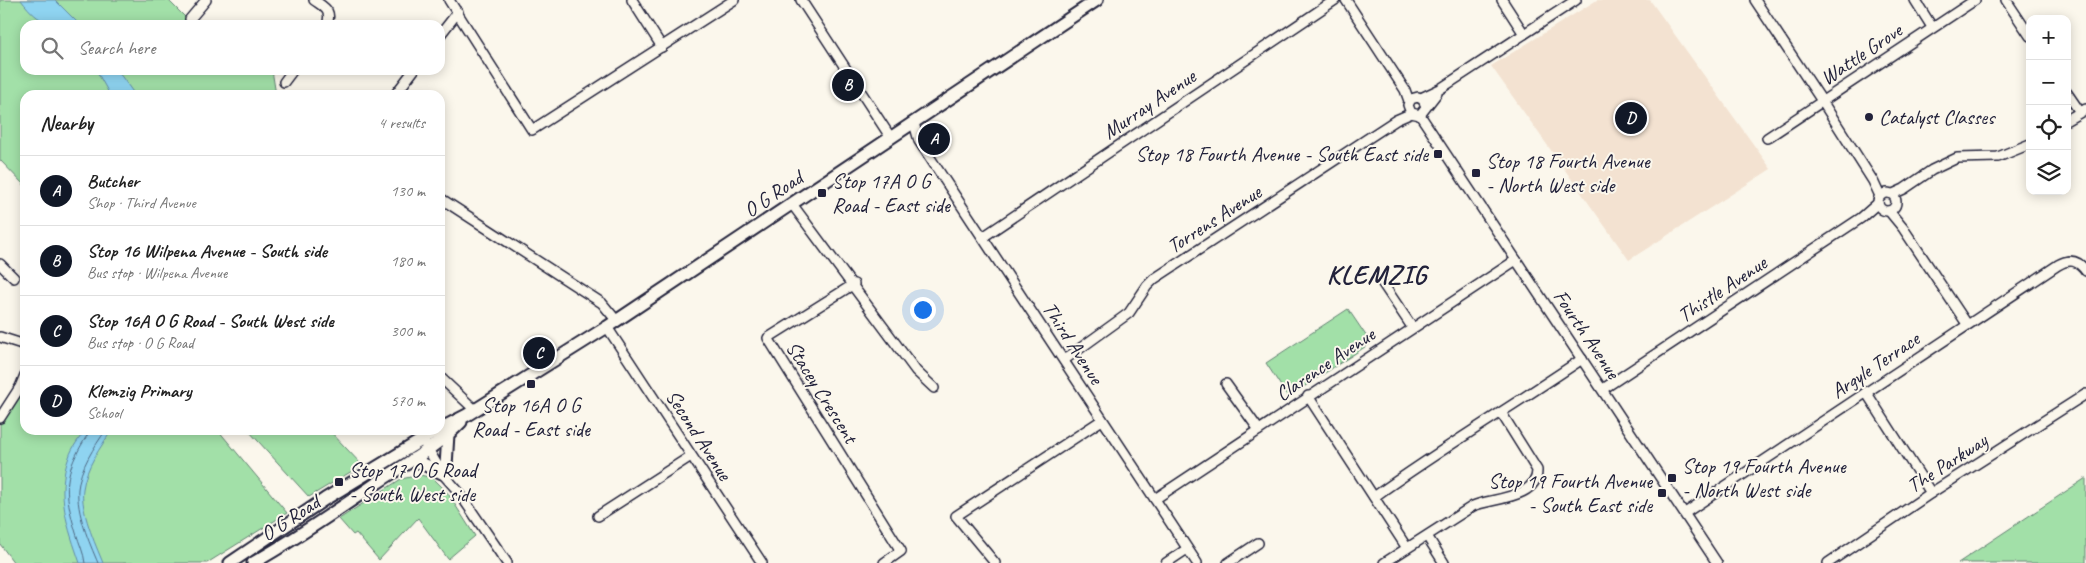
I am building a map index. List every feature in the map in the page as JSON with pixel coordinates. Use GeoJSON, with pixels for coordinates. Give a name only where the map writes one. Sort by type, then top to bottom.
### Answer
{"type":"FeatureCollection","features":[{"type":"Feature","properties":{"kind":"main road","name":"O G Road"},"geometry":{"type":"LineString","coordinates":[[445,429],[611,324],[1097,0]]}},
{"type":"Feature","properties":{"kind":"main road","name":"O G Road"},"geometry":{"type":"LineString","coordinates":[[233,562],[325,500],[423,438],[431,435]]}},
{"type":"Feature","properties":{"kind":"main road","name":"O G Road"},"geometry":{"type":"LineString","coordinates":[[254,563],[336,511],[429,448],[439,435]]}},
{"type":"Feature","properties":{"kind":"main road"},"geometry":{"type":"LineString","coordinates":[[413,459],[444,470],[442,435]]}},
{"type":"Feature","properties":{"kind":"main road"},"geometry":{"type":"LineString","coordinates":[[269,563],[276,550]]}},
{"type":"Feature","properties":{"kind":"street"},"geometry":{"type":"LineString","coordinates":[[190,19],[206,0]]}},
{"type":"Feature","properties":{"kind":"street"},"geometry":{"type":"LineString","coordinates":[[314,0],[327,10],[330,16],[329,20]]}},
{"type":"Feature","properties":{"kind":"street"},"geometry":{"type":"LineString","coordinates":[[449,0],[532,130],[734,0]]}},
{"type":"Feature","properties":{"kind":"street"},"geometry":{"type":"LineString","coordinates":[[632,0],[662,47]]}},
{"type":"Feature","properties":{"kind":"street"},"geometry":{"type":"LineString","coordinates":[[801,0],[896,134]]}},
{"type":"Feature","properties":{"kind":"street","name":"Murray Avenue"},"geometry":{"type":"LineString","coordinates":[[983,237],[1335,0]]}},
{"type":"Feature","properties":{"kind":"street","name":"Fourth Avenue"},"geometry":{"type":"LineString","coordinates":[[1346,0],[1717,563]]}},
{"type":"Feature","properties":{"kind":"street"},"geometry":{"type":"LineString","coordinates":[[1502,0],[1524,34]]}},
{"type":"Feature","properties":{"kind":"street","name":"Torrens Avenue"},"geometry":{"type":"LineString","coordinates":[[1064,360],[1129,313],[1154,279],[1576,0]]}},
{"type":"Feature","properties":{"kind":"street"},"geometry":{"type":"LineString","coordinates":[[1754,0],[1968,324]]}},
{"type":"Feature","properties":{"kind":"street"},"geometry":{"type":"LineString","coordinates":[[1915,0],[1932,27]]}},
{"type":"Feature","properties":{"kind":"street","name":"Wattle Grove"},"geometry":{"type":"LineString","coordinates":[[1767,138],[1975,0]]}},
{"type":"Feature","properties":{"kind":"street"},"geometry":{"type":"LineString","coordinates":[[2006,0],[2026,30]]}},
{"type":"Feature","properties":{"kind":"street"},"geometry":{"type":"LineString","coordinates":[[445,29],[458,12]]}},
{"type":"Feature","properties":{"kind":"street"},"geometry":{"type":"LineString","coordinates":[[284,82],[289,75]]}},
{"type":"Feature","properties":{"kind":"street"},"geometry":{"type":"LineString","coordinates":[[399,90],[410,75]]}},
{"type":"Feature","properties":{"kind":"street"},"geometry":{"type":"LineString","coordinates":[[2071,97],[2083,110],[2071,118]]}},
{"type":"Feature","properties":{"kind":"street","name":"Third Avenue"},"geometry":{"type":"LineString","coordinates":[[914,123],[919,141],[1197,563]]}},
{"type":"Feature","properties":{"kind":"street","name":"Third Avenue"},"geometry":{"type":"LineString","coordinates":[[896,134],[919,141]]}},
{"type":"Feature","properties":{"kind":"street","name":"Thistle Avenue"},"geometry":{"type":"LineString","coordinates":[[1603,389],[1887,202],[1932,170],[1957,158],[1998,157],[2026,146]]}},
{"type":"Feature","properties":{"kind":"street","name":"Second Avenue"},"geometry":{"type":"LineString","coordinates":[[445,201],[602,303],[611,324],[691,456],[762,563]]}},
{"type":"Feature","properties":{"kind":"street"},"geometry":{"type":"LineString","coordinates":[[792,204],[854,284],[916,371],[934,388]]}},
{"type":"Feature","properties":{"kind":"street","name":"Clarence Avenue"},"geometry":{"type":"LineString","coordinates":[[1155,499],[1412,327],[1516,260]]}},
{"type":"Feature","properties":{"kind":"street","name":"Argyle Terrace"},"geometry":{"type":"LineString","coordinates":[[1685,513],[2066,260],[2073,260],[2079,263],[2086,271]]}},
{"type":"Feature","properties":{"kind":"street"},"geometry":{"type":"LineString","coordinates":[[0,264],[14,278]]}},
{"type":"Feature","properties":{"kind":"street"},"geometry":{"type":"LineString","coordinates":[[1379,278],[1412,327]]}},
{"type":"Feature","properties":{"kind":"street","name":"Stacey Crescent"},"geometry":{"type":"LineString","coordinates":[[854,284],[768,338],[901,551],[884,563]]}},
{"type":"Feature","properties":{"kind":"street"},"geometry":{"type":"LineString","coordinates":[[0,337],[20,343]]}},
{"type":"Feature","properties":{"kind":"street"},"geometry":{"type":"LineString","coordinates":[[1374,497],[1437,452],[1502,414],[1582,359]]}},
{"type":"Feature","properties":{"kind":"street"},"geometry":{"type":"LineString","coordinates":[[445,383],[471,413]]}},
{"type":"Feature","properties":{"kind":"street"},"geometry":{"type":"LineString","coordinates":[[1226,384],[1259,430]]}},
{"type":"Feature","properties":{"kind":"street"},"geometry":{"type":"LineString","coordinates":[[0,418],[20,387]]}},
{"type":"Feature","properties":{"kind":"street"},"geometry":{"type":"LineString","coordinates":[[1866,392],[1931,493]]}},
{"type":"Feature","properties":{"kind":"street","name":"The Parkway"},"geometry":{"type":"LineString","coordinates":[[1828,563],[1931,493],[2086,394]]}},
{"type":"Feature","properties":{"kind":"street"},"geometry":{"type":"LineString","coordinates":[[1308,396],[1407,548]]}},
{"type":"Feature","properties":{"kind":"street"},"geometry":{"type":"LineString","coordinates":[[1384,563],[1473,506],[1515,496],[1533,484],[1538,476],[1538,470],[1502,414]]}},
{"type":"Feature","properties":{"kind":"street"},"geometry":{"type":"LineString","coordinates":[[994,563],[956,516],[1102,420]]}},
{"type":"Feature","properties":{"kind":"street"},"geometry":{"type":"LineString","coordinates":[[423,438],[507,563]]}},
{"type":"Feature","properties":{"kind":"street"},"geometry":{"type":"LineString","coordinates":[[598,516],[691,456]]}},
{"type":"Feature","properties":{"kind":"street"},"geometry":{"type":"LineString","coordinates":[[1427,536],[1444,563]]}},
{"type":"Feature","properties":{"kind":"street"},"geometry":{"type":"LineString","coordinates":[[1228,563],[1258,543]]}},
{"type":"Feature","properties":{"kind":"street"},"geometry":{"type":"LineString","coordinates":[[1166,563],[1188,549]]}},
{"type":"Feature","properties":{"kind":"shaded area"},"geometry":{"type":"Polygon","coordinates":[[[1597,0],[1650,0],[1771,169],[1629,260],[1491,66],[1597,0]]]}},
{"type":"Feature","properties":{"kind":"green space"},"geometry":{"type":"Polygon","coordinates":[[[0,0],[168,0],[188,20],[20,20],[20,75],[273,75],[275,90],[20,90],[20,181],[0,160],[0,0]]]}},
{"type":"Feature","properties":{"kind":"green space"},"geometry":{"type":"Polygon","coordinates":[[[1348,309],[1371,343],[1288,397],[1266,363],[1348,309]]]}},
{"type":"Feature","properties":{"kind":"green space"},"geometry":{"type":"Polygon","coordinates":[[[20,387],[20,435],[222,435],[287,513],[207,563],[14,563],[0,544],[0,420],[20,387]]]}},
{"type":"Feature","properties":{"kind":"green space"},"geometry":{"type":"Polygon","coordinates":[[[253,435],[334,435],[362,465],[309,497],[253,435]]]}},
{"type":"Feature","properties":{"kind":"green space"},"geometry":{"type":"Polygon","coordinates":[[[420,475],[433,478],[447,492],[475,536],[448,559],[418,518],[379,560],[356,533],[353,535],[339,519],[401,479],[420,475]]]}},
{"type":"Feature","properties":{"kind":"green space"},"geometry":{"type":"Polygon","coordinates":[[[2086,478],[2086,563],[1958,563],[2086,478]]]}},
{"type":"Feature","properties":{"kind":"water"},"geometry":{"type":"Polygon","coordinates":[[[21,0],[55,0],[75,20],[43,20],[28,9],[21,0]]]}},
{"type":"Feature","properties":{"kind":"water"},"geometry":{"type":"Polygon","coordinates":[[[99,75],[121,75],[131,90],[107,90],[99,75]]]}},
{"type":"Feature","properties":{"kind":"water"},"geometry":{"type":"Polygon","coordinates":[[[82,435],[109,435],[90,465],[83,489],[86,517],[103,563],[80,563],[71,537],[63,498],[63,484],[72,450],[82,435]]]}},
{"type":"Feature","properties":{"kind":"place","name":"Stop 16 Wilpena Avenue - South side"},"geometry":{"type":"Point","coordinates":[848,85]}},
{"type":"Feature","properties":{"kind":"place","name":"Catalyst Classes"},"geometry":{"type":"Point","coordinates":[1869,117]}},
{"type":"Feature","properties":{"kind":"place","name":"Klemzig Primary"},"geometry":{"type":"Point","coordinates":[1631,118]}},
{"type":"Feature","properties":{"kind":"place","name":"Butcher"},"geometry":{"type":"Point","coordinates":[934,139]}},
{"type":"Feature","properties":{"kind":"place","name":"Stop 18 Fourth Avenue - South East side"},"geometry":{"type":"Point","coordinates":[1438,154]}},
{"type":"Feature","properties":{"kind":"place","name":"Stop 18 Fourth Avenue - North West side"},"geometry":{"type":"Point","coordinates":[1476,173]}},
{"type":"Feature","properties":{"kind":"place","name":"Stop 17A O G Road - East side"},"geometry":{"type":"Point","coordinates":[822,193]}},
{"type":"Feature","properties":{"kind":"place","name":"Stop 16A O G Road - South West side"},"geometry":{"type":"Point","coordinates":[539,353]}},
{"type":"Feature","properties":{"kind":"place","name":"Stop 16A O G Road - East side"},"geometry":{"type":"Point","coordinates":[531,384]}},
{"type":"Feature","properties":{"kind":"place","name":"Stop 19 Fourth Avenue - North West side"},"geometry":{"type":"Point","coordinates":[1672,478]}},
{"type":"Feature","properties":{"kind":"place","name":"Stop 17 O G Road - South West side"},"geometry":{"type":"Point","coordinates":[339,482]}},
{"type":"Feature","properties":{"kind":"place","name":"Stop 19 Fourth Avenue - South East side"},"geometry":{"type":"Point","coordinates":[1662,493]}},
{"type":"Feature","properties":{"kind":"district","name":"KLEMZIG"},"geometry":{"type":"Point","coordinates":[1377,274]}}]}
